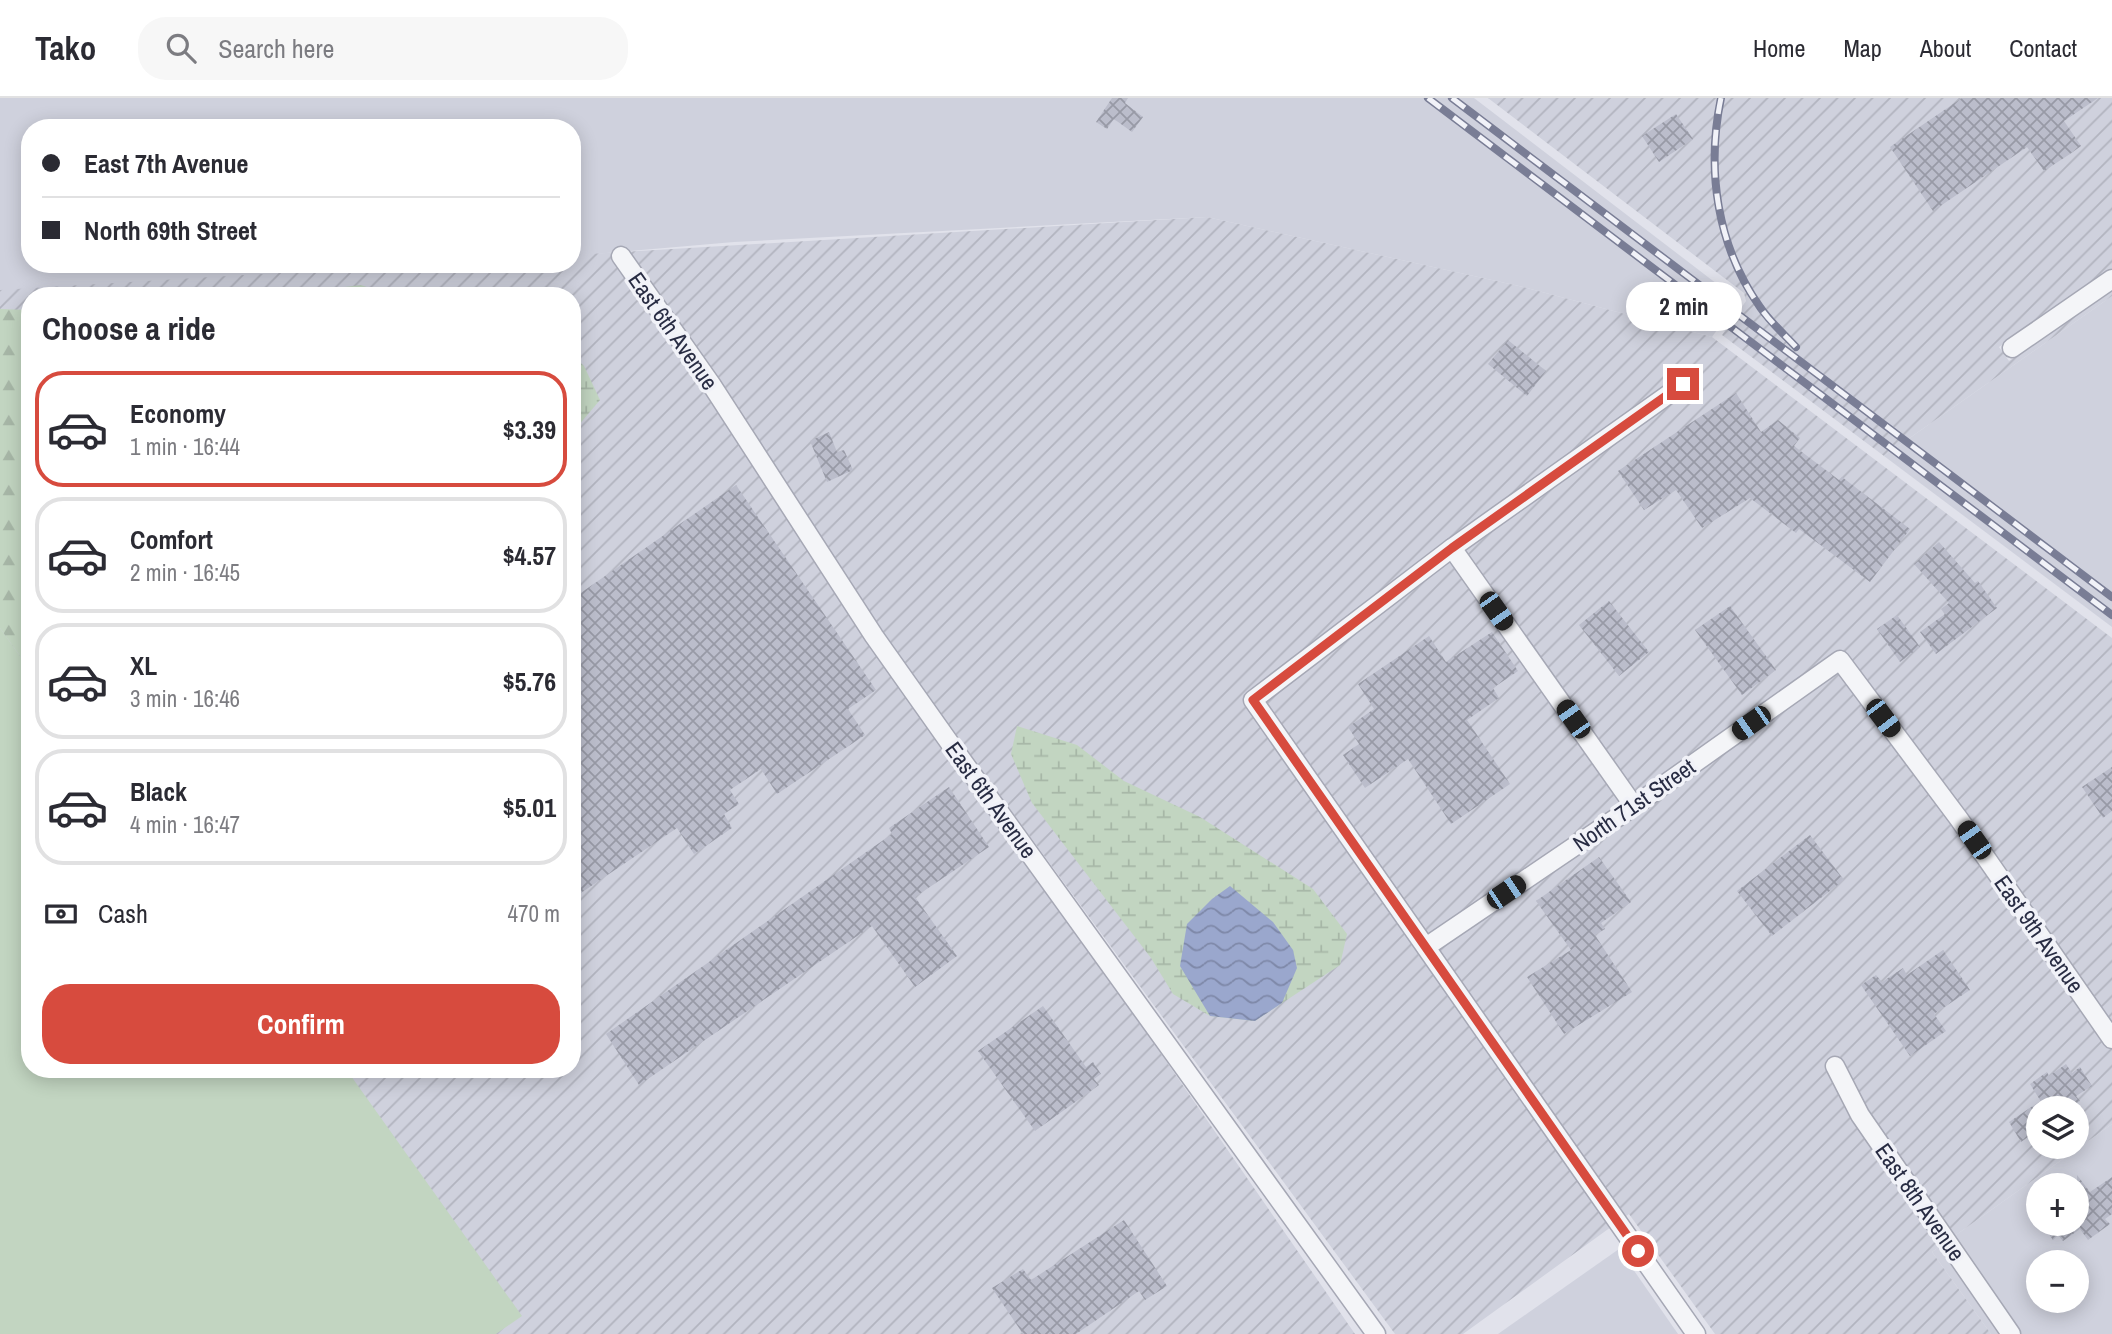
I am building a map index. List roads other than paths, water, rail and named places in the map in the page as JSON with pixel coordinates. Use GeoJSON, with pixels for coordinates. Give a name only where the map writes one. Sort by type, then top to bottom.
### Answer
{"type":"FeatureCollection","features":[{"type":"Feature","properties":{"kind":"street","name":"East 6th Avenue"},"geometry":{"type":"LineString","coordinates":[[621,256],[711,384],[867,624],[941,732],[1376,1334]]}},
{"type":"Feature","properties":{"kind":"street"},"geometry":{"type":"LineString","coordinates":[[2012,348],[2112,279]]}},
{"type":"Feature","properties":{"kind":"street"},"geometry":{"type":"LineString","coordinates":[[1683,384],[1452,548],[1253,700],[1696,1334]]}},
{"type":"Feature","properties":{"kind":"street"},"geometry":{"type":"LineString","coordinates":[[1452,548],[1634,806]]}},
{"type":"Feature","properties":{"kind":"street","name":"North 71st Street"},"geometry":{"type":"LineString","coordinates":[[1426,947],[1634,806],[1840,660]]}},
{"type":"Feature","properties":{"kind":"street","name":"East 9th Avenue"},"geometry":{"type":"LineString","coordinates":[[1840,660],[1959,819],[2112,1039]]}},
{"type":"Feature","properties":{"kind":"street","name":"East 8th Avenue"},"geometry":{"type":"LineString","coordinates":[[1835,1066],[1860,1115],[2011,1334]]}},
{"type":"Feature","properties":{"kind":"water"},"geometry":{"type":"Polygon","coordinates":[[[1230,886],[1273,922],[1293,950],[1297,968],[1282,1003],[1255,1021],[1210,1016],[1180,966],[1187,924],[1212,899],[1230,886]]]}},
{"type":"Feature","properties":{"kind":"railway"},"geometry":{"type":"LineString","coordinates":[[1428,98],[2112,615]]}},
{"type":"Feature","properties":{"kind":"railway"},"geometry":{"type":"LineString","coordinates":[[1452,98],[2112,597]]}},
{"type":"Feature","properties":{"kind":"railway"},"geometry":{"type":"LineString","coordinates":[[1721,98],[1715,180],[1725,233],[1745,283],[1760,307],[1796,347]]}}]}
